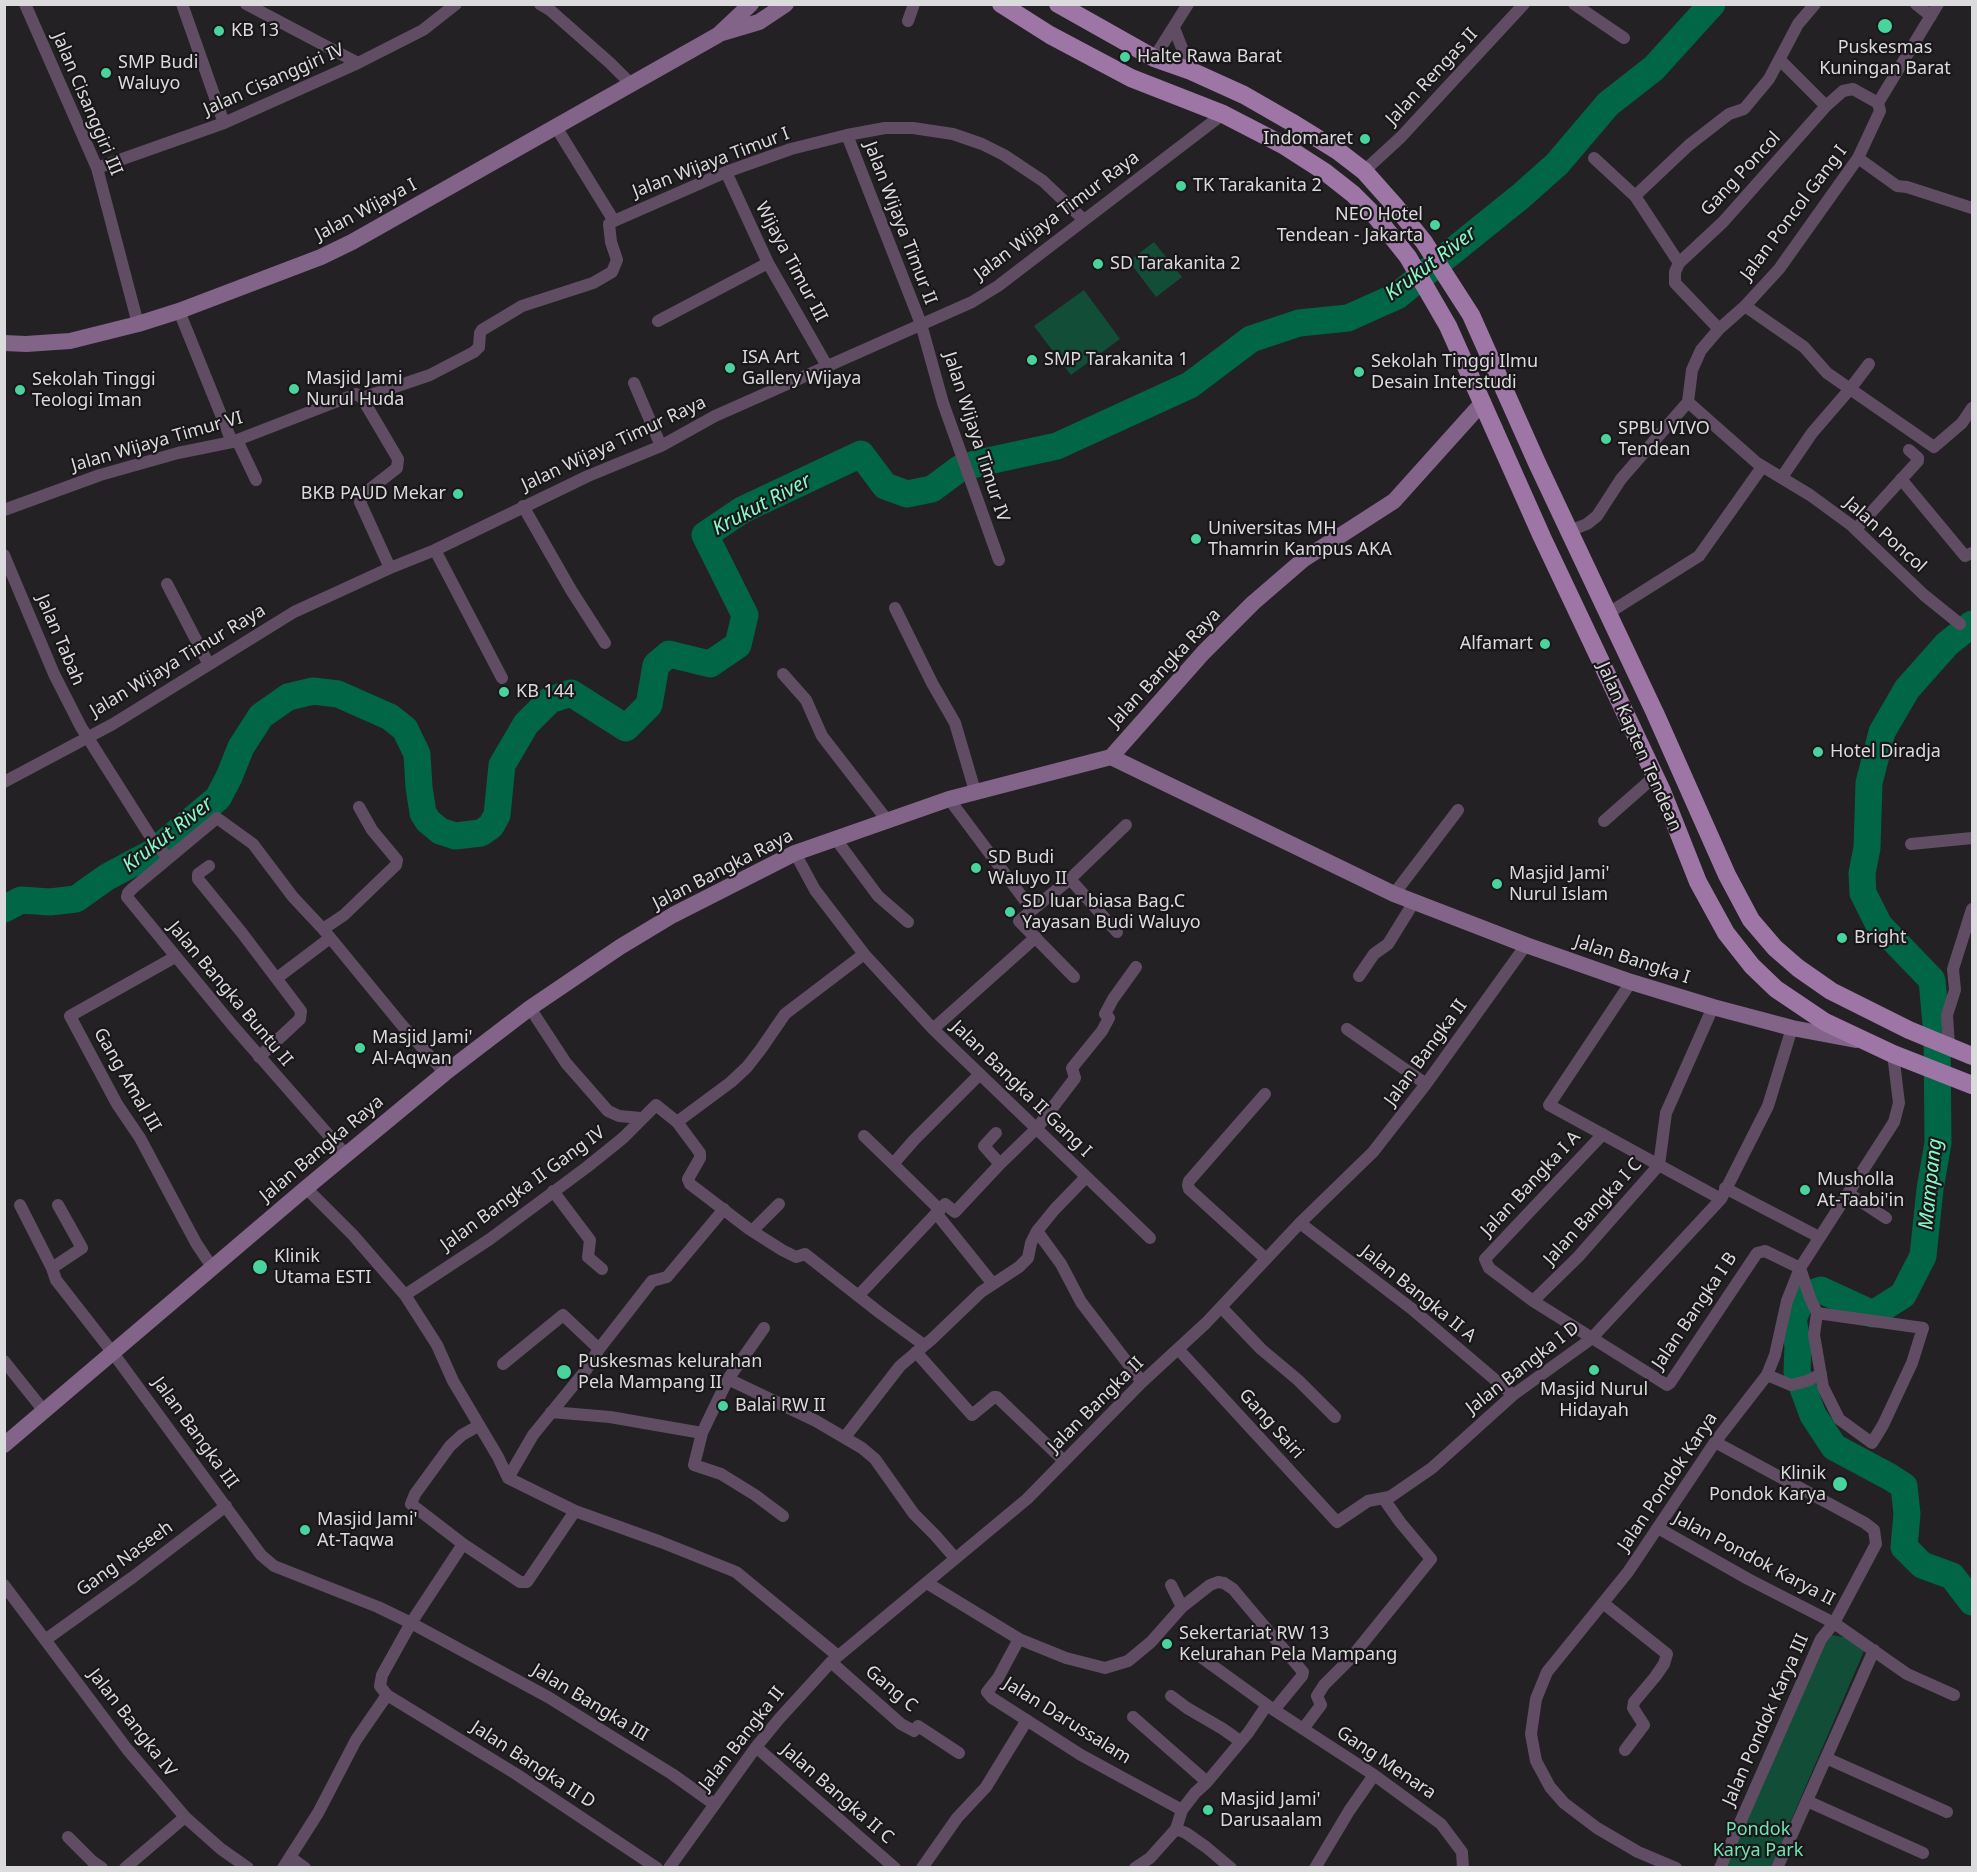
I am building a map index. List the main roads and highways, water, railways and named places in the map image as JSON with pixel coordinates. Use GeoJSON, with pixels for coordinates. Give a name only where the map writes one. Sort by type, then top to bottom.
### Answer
{"type":"FeatureCollection","features":[{"type":"Feature","properties":{"kind":"main road","name":"Jalan Kapten Tendean"},"geometry":{"type":"LineString","coordinates":[[1001,4],[1050,35],[1131,78],[1223,114],[1283,145],[1325,172],[1353,194],[1377,218],[1408,256],[1448,326],[1542,537],[1654,777],[1698,882],[1732,941],[1752,966],[1776,989],[1825,1022],[1864,1042],[1965,1081]]}},
{"type":"Feature","properties":{"kind":"main road","name":"Jalan Kapten Tendean"},"geometry":{"type":"LineString","coordinates":[[1058,4],[1154,58],[1191,71],[1244,95],[1338,151],[1364,171],[1424,242],[1471,315],[1727,875],[1751,920],[1775,948],[1798,968],[1831,991],[1909,1030],[1972,1056]]}},
{"type":"Feature","properties":{"kind":"waterway","name":"Krukut River"},"geometry":{"type":"LineString","coordinates":[[4,909],[21,900],[50,902],[76,899],[107,877],[152,853],[218,798],[241,747],[261,716],[288,697],[313,691],[338,694],[390,717],[405,729],[417,754],[423,813],[428,821],[440,831],[455,836],[481,833],[491,826],[497,815],[502,765],[526,724],[550,700],[571,693],[626,728],[649,705],[656,665],[669,654],[710,664],[738,645],[745,615],[705,535],[742,510],[861,454],[885,486],[907,494],[932,489],[959,469],[1057,446],[1190,385],[1251,339],[1299,323],[1348,318],[1397,296],[1557,164],[1608,104],[1654,68],[1712,4]]}},
{"type":"Feature","properties":{"kind":"waterway","name":"Mampang"},"geometry":{"type":"LineString","coordinates":[[1972,624],[1947,644],[1907,689],[1882,732],[1869,783],[1867,848],[1862,873],[1863,893],[1879,925],[1932,980],[1937,1035],[1938,1143],[1930,1189],[1923,1256],[1903,1295],[1873,1314],[1821,1290],[1803,1296],[1793,1319],[1798,1346],[1797,1372],[1813,1415],[1834,1447],[1904,1486],[1907,1514],[1904,1547],[1922,1565],[1952,1576],[1972,1602]]}},
{"type":"Feature","properties":{"kind":"place","name":"Puskesmas Kuningan Barat"},"geometry":{"type":"Point","coordinates":[1885,26]}},
{"type":"Feature","properties":{"kind":"place","name":"KB 13"},"geometry":{"type":"Point","coordinates":[219,31]}},
{"type":"Feature","properties":{"kind":"place","name":"Halte Rawa Barat"},"geometry":{"type":"Point","coordinates":[1125,57]}},
{"type":"Feature","properties":{"kind":"place","name":"SMP Budi Waluyo"},"geometry":{"type":"Point","coordinates":[106,73]}},
{"type":"Feature","properties":{"kind":"place","name":"Indomaret"},"geometry":{"type":"Point","coordinates":[1365,139]}},
{"type":"Feature","properties":{"kind":"place","name":"TK Tarakanita 2"},"geometry":{"type":"Point","coordinates":[1181,186]}},
{"type":"Feature","properties":{"kind":"place","name":"NEO Hotel Tendean - Jakarta"},"geometry":{"type":"Point","coordinates":[1435,225]}},
{"type":"Feature","properties":{"kind":"place","name":"SD Tarakanita 2"},"geometry":{"type":"Point","coordinates":[1098,264]}},
{"type":"Feature","properties":{"kind":"place","name":"SMP Tarakanita 1"},"geometry":{"type":"Point","coordinates":[1032,360]}},
{"type":"Feature","properties":{"kind":"place","name":"ISA Art Gallery Wijaya"},"geometry":{"type":"Point","coordinates":[730,368]}},
{"type":"Feature","properties":{"kind":"place","name":"Sekolah Tinggi Ilmu Desain Interstudi"},"geometry":{"type":"Point","coordinates":[1359,372]}},
{"type":"Feature","properties":{"kind":"place","name":"Masjid Jami Nurul Huda"},"geometry":{"type":"Point","coordinates":[294,389]}},
{"type":"Feature","properties":{"kind":"place","name":"Sekolah Tinggi Teologi Iman"},"geometry":{"type":"Point","coordinates":[20,390]}},
{"type":"Feature","properties":{"kind":"place","name":"SPBU VIVO Tendean"},"geometry":{"type":"Point","coordinates":[1606,439]}},
{"type":"Feature","properties":{"kind":"place","name":"BKB PAUD Mekar"},"geometry":{"type":"Point","coordinates":[458,494]}},
{"type":"Feature","properties":{"kind":"place","name":"Universitas MH Thamrin Kampus AKA"},"geometry":{"type":"Point","coordinates":[1196,539]}},
{"type":"Feature","properties":{"kind":"place","name":"Alfamart"},"geometry":{"type":"Point","coordinates":[1545,644]}},
{"type":"Feature","properties":{"kind":"place","name":"KB 144"},"geometry":{"type":"Point","coordinates":[504,692]}},
{"type":"Feature","properties":{"kind":"place","name":"Hotel Diradja"},"geometry":{"type":"Point","coordinates":[1818,752]}},
{"type":"Feature","properties":{"kind":"place","name":"SD Budi Waluyo II"},"geometry":{"type":"Point","coordinates":[976,868]}},
{"type":"Feature","properties":{"kind":"place","name":"Masjid Jami' Nurul Islam"},"geometry":{"type":"Point","coordinates":[1497,884]}},
{"type":"Feature","properties":{"kind":"place","name":"SD luar biasa Bag.C Yayasan Budi Waluyo"},"geometry":{"type":"Point","coordinates":[1010,912]}},
{"type":"Feature","properties":{"kind":"place","name":"Bright"},"geometry":{"type":"Point","coordinates":[1842,938]}},
{"type":"Feature","properties":{"kind":"place","name":"Masjid Jami' Al-Aqwan"},"geometry":{"type":"Point","coordinates":[360,1048]}},
{"type":"Feature","properties":{"kind":"place","name":"Musholla At-Taabi'in"},"geometry":{"type":"Point","coordinates":[1805,1190]}},
{"type":"Feature","properties":{"kind":"place","name":"Klinik Utama ESTI"},"geometry":{"type":"Point","coordinates":[260,1267]}},
{"type":"Feature","properties":{"kind":"place","name":"Masjid Nurul Hidayah"},"geometry":{"type":"Point","coordinates":[1594,1370]}},
{"type":"Feature","properties":{"kind":"place","name":"Puskesmas kelurahan Pela Mampang II"},"geometry":{"type":"Point","coordinates":[564,1372]}},
{"type":"Feature","properties":{"kind":"place","name":"Balai RW II"},"geometry":{"type":"Point","coordinates":[723,1406]}},
{"type":"Feature","properties":{"kind":"place","name":"Klinik Pondok Karya"},"geometry":{"type":"Point","coordinates":[1840,1484]}},
{"type":"Feature","properties":{"kind":"place","name":"Masjid Jami' At-Taqwa"},"geometry":{"type":"Point","coordinates":[305,1530]}},
{"type":"Feature","properties":{"kind":"place","name":"Sekertariat RW 13 Kelurahan Pela Mampang"},"geometry":{"type":"Point","coordinates":[1167,1644]}},
{"type":"Feature","properties":{"kind":"place","name":"Masjid Jami' Darusaalam"},"geometry":{"type":"Point","coordinates":[1208,1810]}},
{"type":"Feature","properties":{"kind":"park label","name":"Pondok Karya Park"},"geometry":{"type":"Point","coordinates":[1758,1840]}}]}
